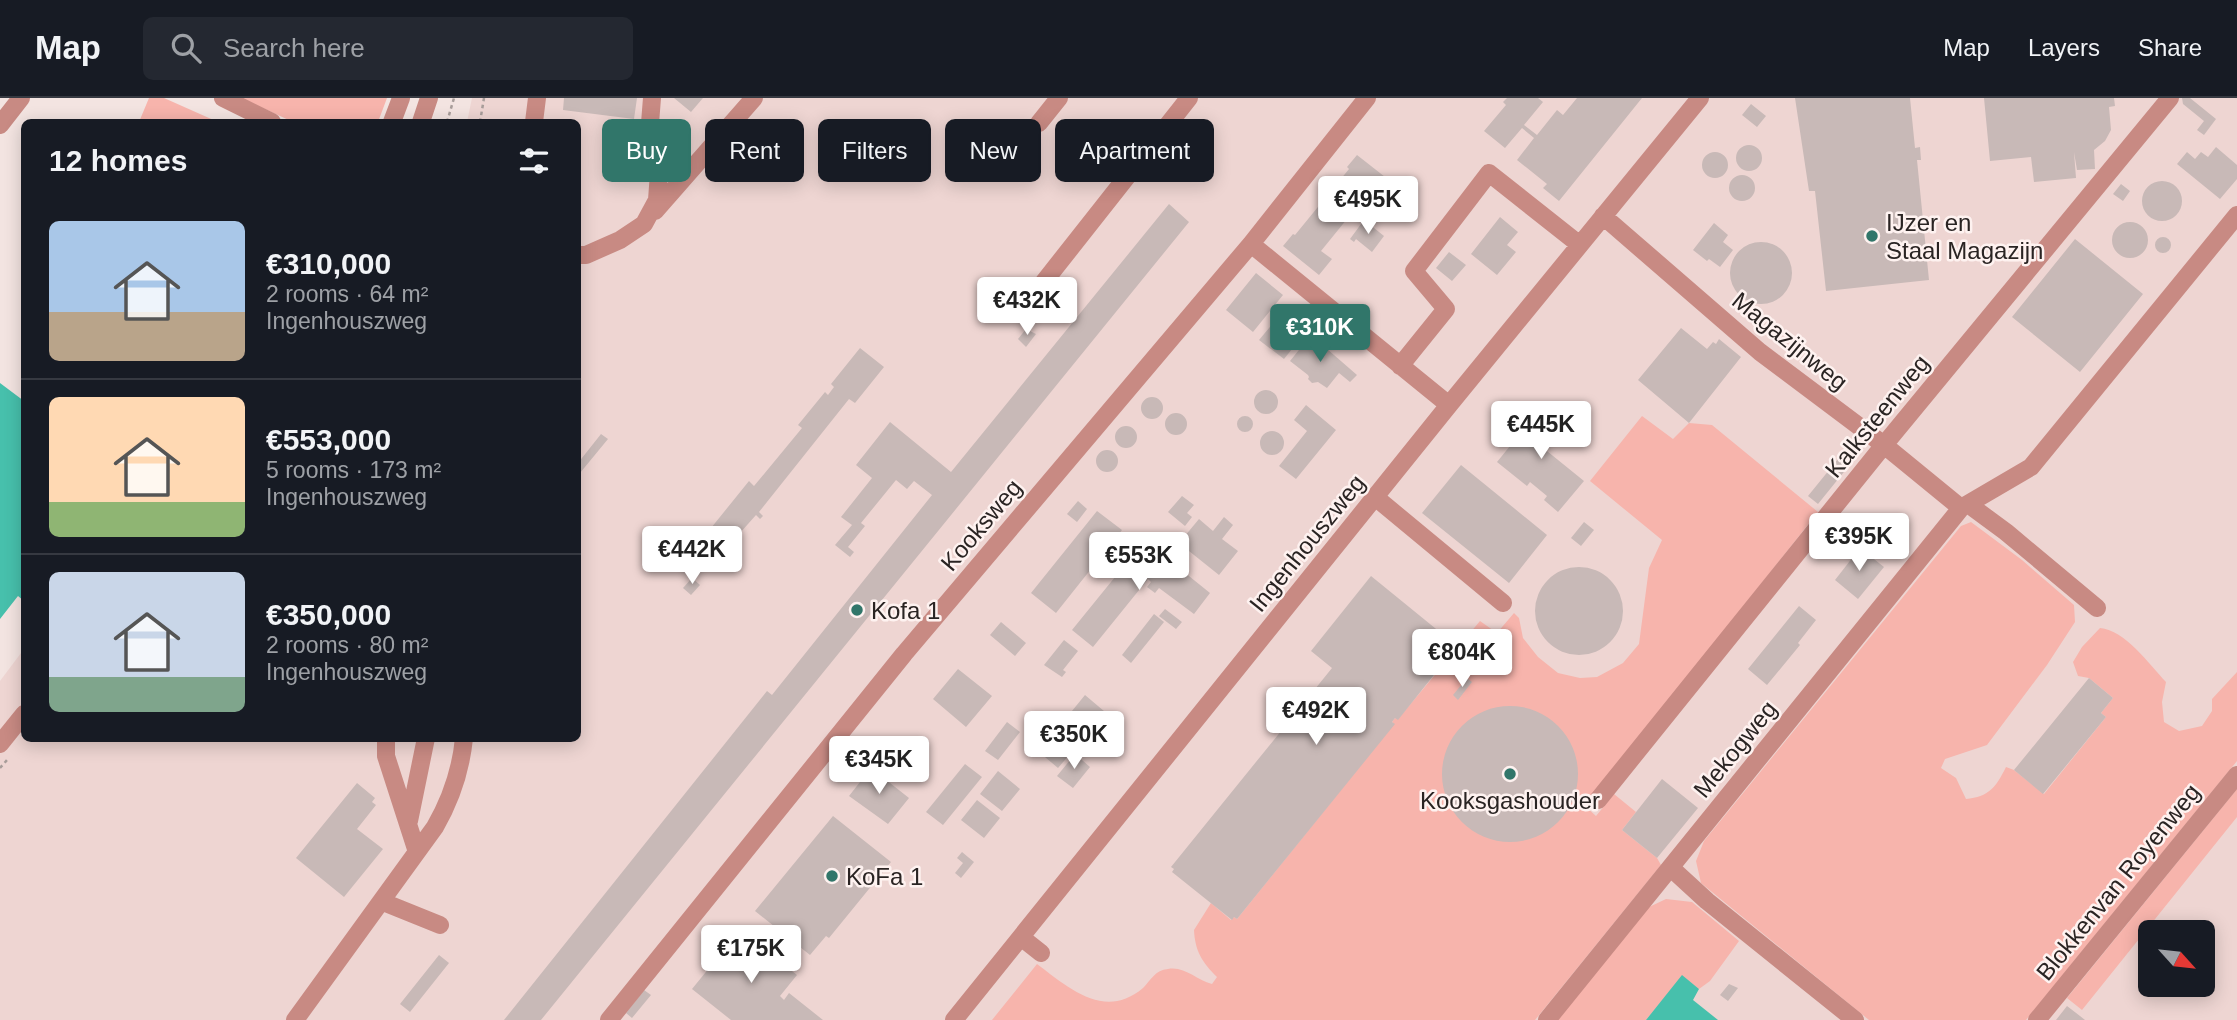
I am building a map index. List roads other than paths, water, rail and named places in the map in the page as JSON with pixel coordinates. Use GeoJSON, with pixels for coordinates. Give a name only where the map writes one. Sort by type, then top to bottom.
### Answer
{"type":"FeatureCollection","features":[{"type":"Feature","properties":{"kind":"street"},"geometry":{"type":"LineString","coordinates":[[0,125],[21,98]]}},
{"type":"Feature","properties":{"kind":"street"},"geometry":{"type":"LineString","coordinates":[[223,98],[265,119]]}},
{"type":"Feature","properties":{"kind":"street"},"geometry":{"type":"LineString","coordinates":[[393,119],[401,98]]}},
{"type":"Feature","properties":{"kind":"street"},"geometry":{"type":"LineString","coordinates":[[422,119],[429,98]]}},
{"type":"Feature","properties":{"kind":"street"},"geometry":{"type":"LineString","coordinates":[[534,119],[537,98]]}},
{"type":"Feature","properties":{"kind":"street"},"geometry":{"type":"LineString","coordinates":[[644,224],[657,200],[659,173],[649,136],[652,98]]}},
{"type":"Feature","properties":{"kind":"street"},"geometry":{"type":"LineString","coordinates":[[581,255],[620,240],[644,224],[754,98]]}},
{"type":"Feature","properties":{"kind":"street"},"geometry":{"type":"LineString","coordinates":[[1041,120],[1059,98]]}},
{"type":"Feature","properties":{"kind":"street"},"geometry":{"type":"LineString","coordinates":[[1032,297],[1189,98]]}},
{"type":"Feature","properties":{"kind":"street","name":"Kooksweg"},"geometry":{"type":"LineString","coordinates":[[610,1020],[904,654],[1251,244],[1367,98]]}},
{"type":"Feature","properties":{"kind":"street","name":"Ingenhouszweg"},"geometry":{"type":"LineString","coordinates":[[954,1020],[1700,98]]}},
{"type":"Feature","properties":{"kind":"street","name":"Kalksteenweg"},"geometry":{"type":"LineString","coordinates":[[1598,800],[1884,445],[2170,98]]}},
{"type":"Feature","properties":{"kind":"street"},"geometry":{"type":"LineString","coordinates":[[1400,366],[1446,309],[1414,271],[1489,173],[1580,245]]}},
{"type":"Feature","properties":{"kind":"street"},"geometry":{"type":"LineString","coordinates":[[1964,506],[2031,467],[2237,215]]}},
{"type":"Feature","properties":{"kind":"street","name":"Magazijnweg"},"geometry":{"type":"LineString","coordinates":[[1603,216],[1760,352],[1964,506],[2006,532],[2096,608]]}},
{"type":"Feature","properties":{"kind":"street"},"geometry":{"type":"LineString","coordinates":[[1251,244],[1449,405]]}},
{"type":"Feature","properties":{"kind":"street"},"geometry":{"type":"LineString","coordinates":[[1375,497],[1503,603]]}},
{"type":"Feature","properties":{"kind":"street","name":"Mekogweg"},"geometry":{"type":"LineString","coordinates":[[1547,1020],[1964,506]]}},
{"type":"Feature","properties":{"kind":"street"},"geometry":{"type":"LineString","coordinates":[[0,744],[21,718]]}},
{"type":"Feature","properties":{"kind":"street"},"geometry":{"type":"LineString","coordinates":[[386,742],[386,756],[417,852]]}},
{"type":"Feature","properties":{"kind":"street"},"geometry":{"type":"LineString","coordinates":[[408,821],[425,742]]}},
{"type":"Feature","properties":{"kind":"street"},"geometry":{"type":"LineString","coordinates":[[295,1020],[383,902],[444,811],[464,742]]}},
{"type":"Feature","properties":{"kind":"street","name":"Blokkenvan Royenweg"},"geometry":{"type":"LineString","coordinates":[[2037,1020],[2237,775]]}},
{"type":"Feature","properties":{"kind":"street"},"geometry":{"type":"LineString","coordinates":[[1671,868],[1855,1020]]}},
{"type":"Feature","properties":{"kind":"street"},"geometry":{"type":"LineString","coordinates":[[383,902],[440,925]]}},
{"type":"Feature","properties":{"kind":"street"},"geometry":{"type":"LineString","coordinates":[[1022,937],[1041,953]]}},
{"type":"Feature","properties":{"kind":"place","name":"IJzer en Staal Magazijn"},"geometry":{"type":"Point","coordinates":[1872,236]}},
{"type":"Feature","properties":{"kind":"place","name":"Kofa 1"},"geometry":{"type":"Point","coordinates":[857,610]}},
{"type":"Feature","properties":{"kind":"place","name":"Kooksgashouder"},"geometry":{"type":"Point","coordinates":[1510,774]}},
{"type":"Feature","properties":{"kind":"place","name":"KoFa 1"},"geometry":{"type":"Point","coordinates":[832,876]}}]}
